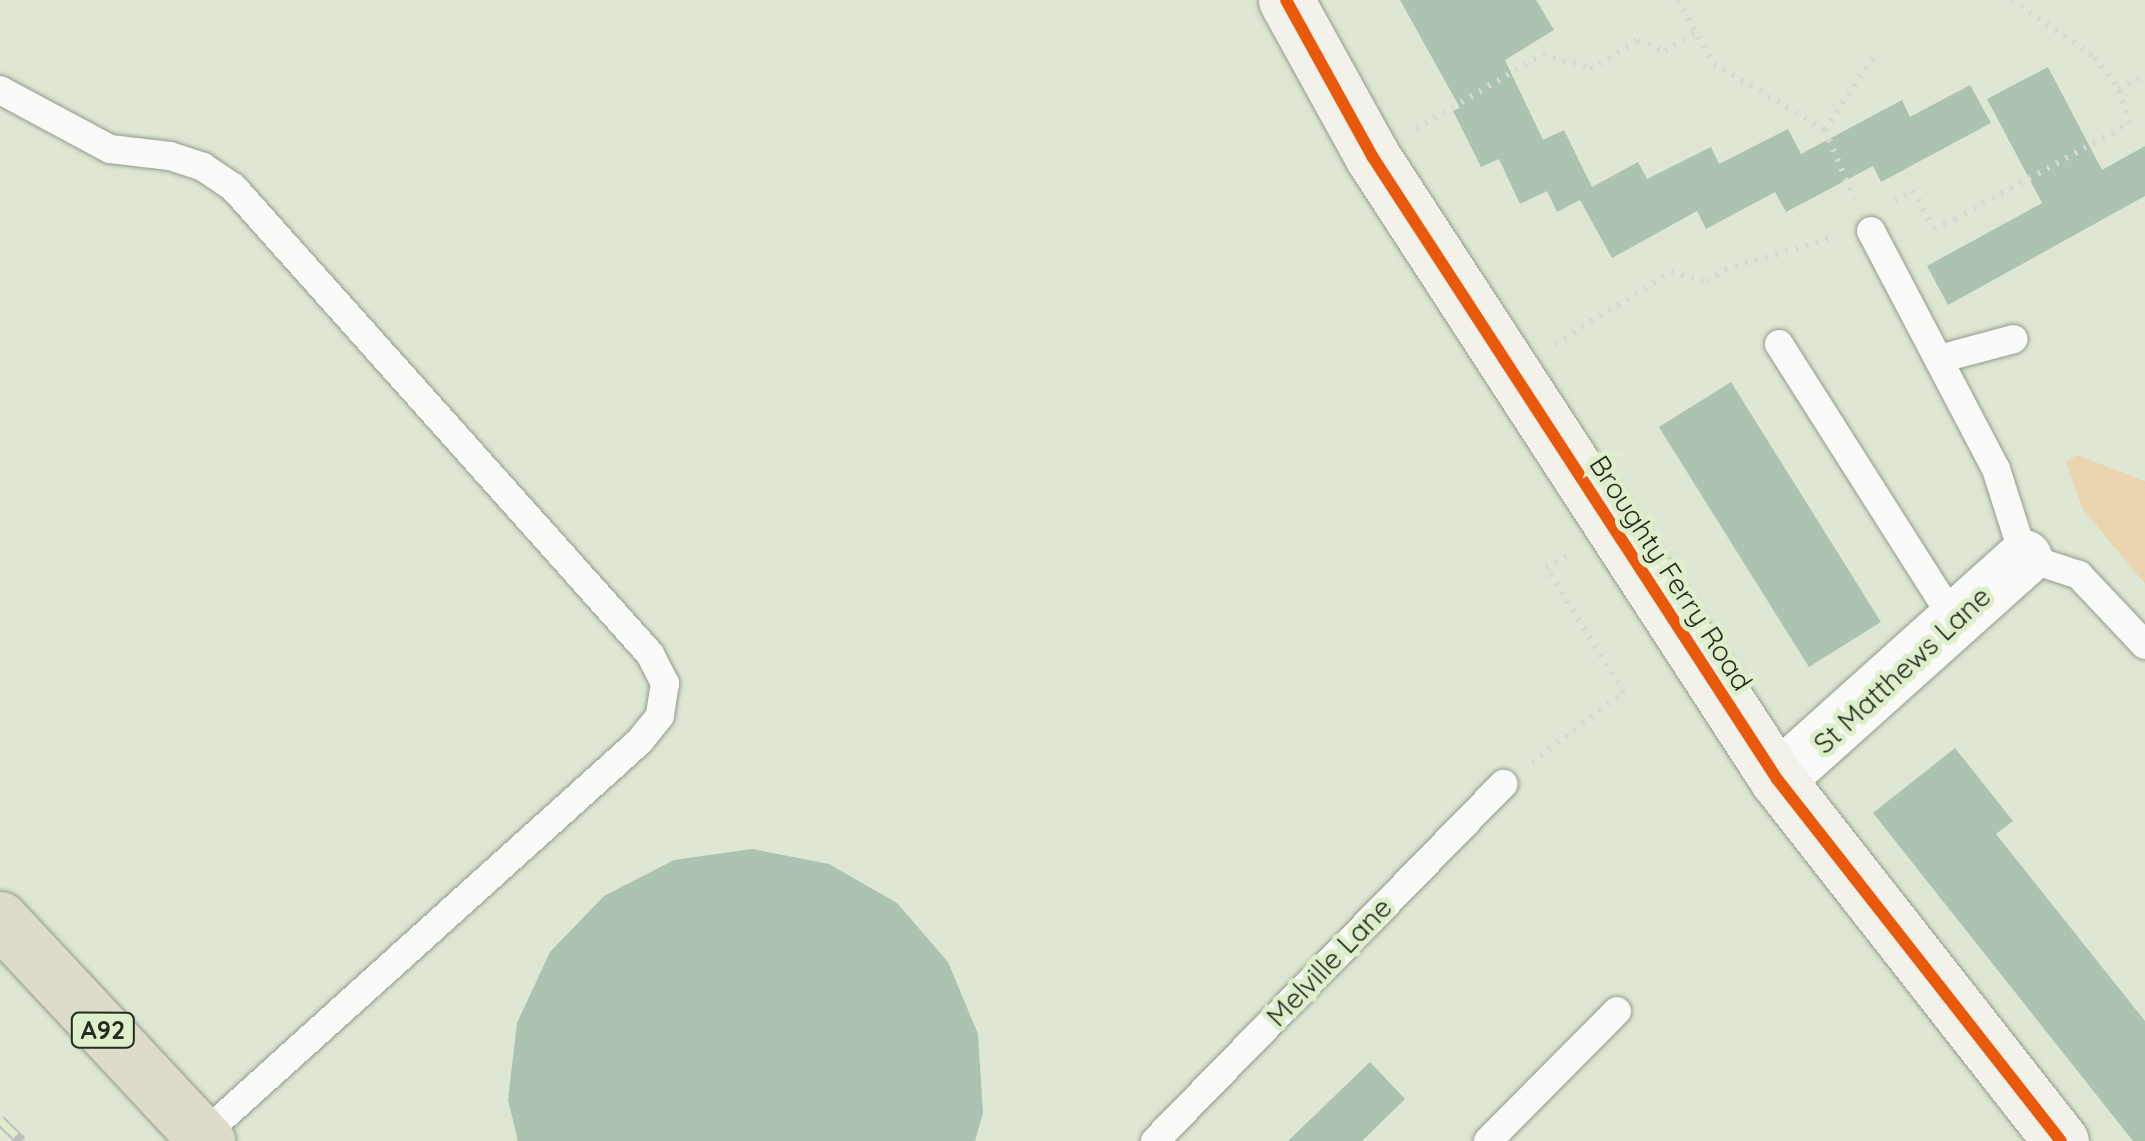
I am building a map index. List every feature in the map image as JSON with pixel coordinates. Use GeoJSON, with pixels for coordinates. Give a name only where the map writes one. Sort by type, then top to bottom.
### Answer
{"type":"FeatureCollection","features":[{"type":"Feature","properties":{"kind":"highway","name":"A92"},"geometry":{"type":"LineString","coordinates":[[0,919],[204,1139]]}},
{"type":"Feature","properties":{"kind":"street","name":"Broughty Ferry Road"},"geometry":{"type":"LineString","coordinates":[[1286,0],[1363,140],[1777,779],[2061,1141]]}},
{"type":"Feature","properties":{"kind":"street","name":"St Matthews Lane"},"geometry":{"type":"LineString","coordinates":[[1777,779],[2024,557]]}},
{"type":"Feature","properties":{"kind":"lane"},"geometry":{"type":"LineString","coordinates":[[0,90],[110,149],[170,156],[203,166],[232,187],[650,654],[666,682],[660,716],[640,741],[204,1139]]}},
{"type":"Feature","properties":{"kind":"lane"},"geometry":{"type":"LineString","coordinates":[[1871,231],[1943,358],[1996,468],[2024,557],[2079,575],[2145,644]]}},
{"type":"Feature","properties":{"kind":"lane"},"geometry":{"type":"LineString","coordinates":[[1943,358],[2014,339]]}},
{"type":"Feature","properties":{"kind":"lane"},"geometry":{"type":"LineString","coordinates":[[1779,344],[1954,620]]}},
{"type":"Feature","properties":{"kind":"lane","name":"Melville Lane"},"geometry":{"type":"LineString","coordinates":[[1155,1141],[1502,784]]}},
{"type":"Feature","properties":{"kind":"lane"},"geometry":{"type":"LineString","coordinates":[[1488,1141],[1616,1011]]}},
{"type":"Feature","properties":{"kind":"path"},"geometry":{"type":"LineString","coordinates":[[1678,0],[1714,64],[1825,130],[1857,205]]}},
{"type":"Feature","properties":{"kind":"path"},"geometry":{"type":"LineString","coordinates":[[1888,205],[1913,190],[1934,229],[2130,123],[2118,89],[2095,57],[2012,0]]}},
{"type":"Feature","properties":{"kind":"path"},"geometry":{"type":"LineString","coordinates":[[1448,110],[1543,54],[1590,70],[1638,40],[1665,51],[1696,32]]}},
{"type":"Feature","properties":{"kind":"path"},"geometry":{"type":"LineString","coordinates":[[1825,130],[1876,53]]}},
{"type":"Feature","properties":{"kind":"path"},"geometry":{"type":"LineString","coordinates":[[2118,89],[2145,75]]}},
{"type":"Feature","properties":{"kind":"path"},"geometry":{"type":"LineString","coordinates":[[1587,324],[1671,272],[1706,282],[1725,269],[1828,241]]}},
{"type":"Feature","properties":{"kind":"path"},"geometry":{"type":"LineString","coordinates":[[1502,784],[1624,692],[1546,568]]}},
{"type":"Feature","properties":{"kind":"shaded area"},"geometry":{"type":"Polygon","coordinates":[[[2077,455],[2145,481],[2145,584],[2082,508],[2066,462],[2077,455]]]}},
{"type":"Feature","properties":{"kind":"building"},"geometry":{"type":"Polygon","coordinates":[[[1400,0],[1536,0],[1554,30],[1505,60],[1543,140],[1564,130],[1592,187],[1638,162],[1647,179],[1711,147],[1719,164],[1788,129],[1801,154],[1902,100],[1910,117],[1970,85],[1991,123],[1881,182],[1873,166],[1786,212],[1775,192],[1706,229],[1697,211],[1612,258],[1580,200],[1557,212],[1547,191],[1520,204],[1499,159],[1481,167],[1453,111],[1460,108],[1400,0]]]}},
{"type":"Feature","properties":{"kind":"building"},"geometry":{"type":"Polygon","coordinates":[[[2048,67],[2102,170],[2145,146],[2145,196],[1948,305],[1927,266],[2042,203],[1987,99],[2048,67]]]}},
{"type":"Feature","properties":{"kind":"building"},"geometry":{"type":"Polygon","coordinates":[[[1731,382],[1881,622],[1809,667],[1659,427],[1731,382]]]}},
{"type":"Feature","properties":{"kind":"building"},"geometry":{"type":"Polygon","coordinates":[[[1955,748],[2013,821],[1996,834],[2145,1021],[2145,1141],[2133,1141],[1873,813],[1955,748]]]}},
{"type":"Feature","properties":{"kind":"building"},"geometry":{"type":"Polygon","coordinates":[[[752,849],[829,864],[897,903],[948,962],[978,1034],[983,1113],[975,1141],[518,1141],[508,1100],[517,1023],[550,952],[604,896],[674,860],[752,849]]]}},
{"type":"Feature","properties":{"kind":"building"},"geometry":{"type":"Polygon","coordinates":[[[1370,1062],[1405,1099],[1362,1141],[1288,1141],[1370,1062]]]}},
{"type":"Feature","properties":{"kind":"railway"},"geometry":{"type":"LineString","coordinates":[[0,1120],[22,1141]]}},
{"type":"Feature","properties":{"kind":"cycle path"},"geometry":{"type":"LineString","coordinates":[[1286,0],[1372,156],[1777,779],[2061,1141]]}}]}
